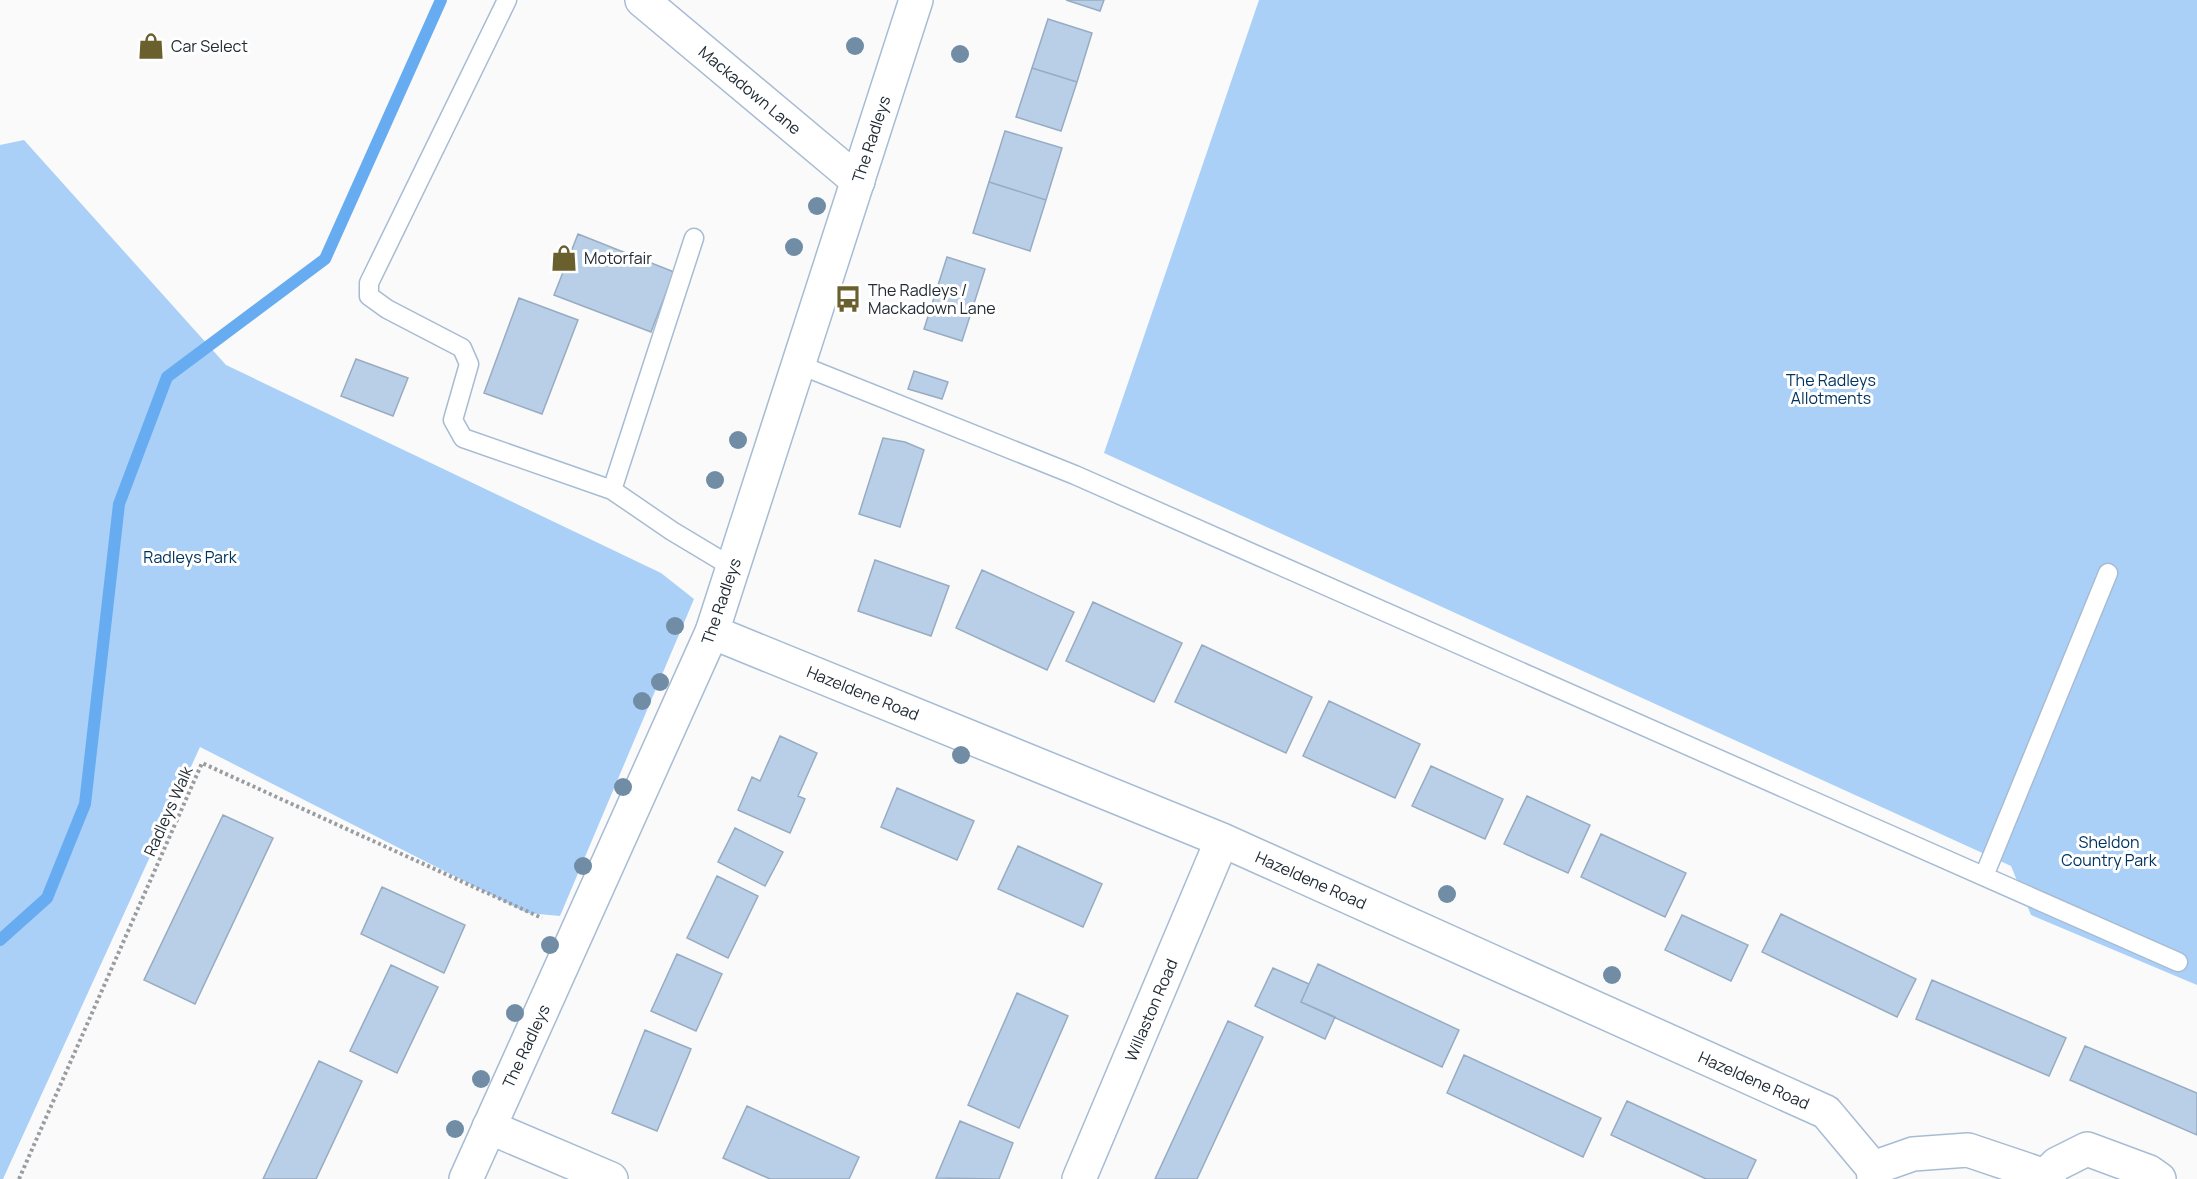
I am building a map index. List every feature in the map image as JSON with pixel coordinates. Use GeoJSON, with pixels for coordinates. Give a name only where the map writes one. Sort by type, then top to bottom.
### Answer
{"type":"FeatureCollection","features":[{"type":"Feature","properties":{"kind":"street","name":"Mackadown Lane"},"geometry":{"type":"LineString","coordinates":[[642,0],[858,181]]}},
{"type":"Feature","properties":{"kind":"street","name":"The Radleys"},"geometry":{"type":"LineString","coordinates":[[466,1179],[712,632],[916,0]]}},
{"type":"Feature","properties":{"kind":"street","name":"Hazeldene Road"},"geometry":{"type":"LineString","coordinates":[[712,632],[1222,840],[1826,1112],[1873,1173]]}},
{"type":"Feature","properties":{"kind":"street","name":"Willaston Road"},"geometry":{"type":"LineString","coordinates":[[1079,1179],[1222,840]]}},
{"type":"Feature","properties":{"kind":"street"},"geometry":{"type":"LineString","coordinates":[[489,1127],[611,1179]]}},
{"type":"Feature","properties":{"kind":"street"},"geometry":{"type":"LineString","coordinates":[[1873,1173],[1913,1154],[1968,1150],[2045,1177],[2057,1164],[2087,1149],[2149,1172],[2158,1179]]}},
{"type":"Feature","properties":{"kind":"lane"},"geometry":{"type":"LineString","coordinates":[[507,0],[369,283],[369,296],[387,309],[462,348],[469,364],[453,420],[463,438],[612,490],[672,531],[732,567]]}},
{"type":"Feature","properties":{"kind":"lane"},"geometry":{"type":"LineString","coordinates":[[612,490],[694,238]]}},
{"type":"Feature","properties":{"kind":"lane"},"geometry":{"type":"LineString","coordinates":[[800,365],[1075,475],[2178,962]]}},
{"type":"Feature","properties":{"kind":"lane"},"geometry":{"type":"LineString","coordinates":[[1984,876],[2108,573]]}},
{"type":"Feature","properties":{"kind":"path","name":"Radleys Walk"},"geometry":{"type":"LineString","coordinates":[[19,1179],[202,763],[577,934]]}},
{"type":"Feature","properties":{"kind":"green space","name":"The Radleys Allotments"},"geometry":{"type":"Polygon","coordinates":[[[1259,0],[2197,0],[2197,985],[2031,915],[2011,866],[1104,453],[1259,0]]]}},
{"type":"Feature","properties":{"kind":"green space","name":"Radleys Park"},"geometry":{"type":"Polygon","coordinates":[[[24,140],[226,365],[661,573],[694,599],[560,916],[527,913],[200,747],[3,1179],[0,1179],[0,145],[24,140]]]}},
{"type":"Feature","properties":{"kind":"building"},"geometry":{"type":"Polygon","coordinates":[[[1066,0],[1104,0],[1100,11],[1066,0]]]}},
{"type":"Feature","properties":{"kind":"building"},"geometry":{"type":"Polygon","coordinates":[[[1048,19],[1092,33],[1077,82],[1032,68],[1048,19]]]}},
{"type":"Feature","properties":{"kind":"building"},"geometry":{"type":"Polygon","coordinates":[[[1032,68],[1077,82],[1061,131],[1016,117],[1032,68]]]}},
{"type":"Feature","properties":{"kind":"building"},"geometry":{"type":"Polygon","coordinates":[[[1005,131],[1062,148],[1046,200],[989,182],[1005,131]]]}},
{"type":"Feature","properties":{"kind":"building"},"geometry":{"type":"Polygon","coordinates":[[[989,182],[1046,200],[1030,251],[973,233],[989,182]]]}},
{"type":"Feature","properties":{"kind":"building"},"geometry":{"type":"Polygon","coordinates":[[[578,234],[674,272],[651,332],[554,295],[578,234]]]}},
{"type":"Feature","properties":{"kind":"building"},"geometry":{"type":"Polygon","coordinates":[[[947,257],[985,269],[962,341],[924,329],[947,257]]]}},
{"type":"Feature","properties":{"kind":"building"},"geometry":{"type":"Polygon","coordinates":[[[519,298],[578,320],[542,414],[484,393],[519,298]]]}},
{"type":"Feature","properties":{"kind":"building"},"geometry":{"type":"Polygon","coordinates":[[[356,359],[408,378],[393,416],[341,396],[356,359]]]}},
{"type":"Feature","properties":{"kind":"building"},"geometry":{"type":"Polygon","coordinates":[[[914,371],[948,382],[942,399],[908,389],[914,371]]]}},
{"type":"Feature","properties":{"kind":"building"},"geometry":{"type":"Polygon","coordinates":[[[883,438],[905,442],[924,450],[900,527],[859,514],[883,438]]]}},
{"type":"Feature","properties":{"kind":"building"},"geometry":{"type":"Polygon","coordinates":[[[875,560],[949,586],[931,636],[858,611],[875,560]]]}},
{"type":"Feature","properties":{"kind":"building"},"geometry":{"type":"Polygon","coordinates":[[[982,570],[1074,612],[1047,670],[956,628],[982,570]]]}},
{"type":"Feature","properties":{"kind":"building"},"geometry":{"type":"Polygon","coordinates":[[[1093,602],[1182,643],[1154,702],[1066,661],[1093,602]]]}},
{"type":"Feature","properties":{"kind":"building"},"geometry":{"type":"Polygon","coordinates":[[[1202,645],[1312,697],[1286,753],[1175,702],[1202,645]]]}},
{"type":"Feature","properties":{"kind":"building"},"geometry":{"type":"Polygon","coordinates":[[[1329,701],[1420,744],[1395,798],[1303,756],[1329,701]]]}},
{"type":"Feature","properties":{"kind":"building"},"geometry":{"type":"Polygon","coordinates":[[[780,736],[817,753],[798,796],[805,799],[790,833],[738,810],[752,777],[760,781],[780,736]]]}},
{"type":"Feature","properties":{"kind":"building"},"geometry":{"type":"Polygon","coordinates":[[[1431,766],[1503,799],[1485,839],[1412,806],[1431,766]]]}},
{"type":"Feature","properties":{"kind":"building"},"geometry":{"type":"Polygon","coordinates":[[[897,788],[974,821],[957,860],[881,827],[897,788]]]}},
{"type":"Feature","properties":{"kind":"building"},"geometry":{"type":"Polygon","coordinates":[[[1527,796],[1590,825],[1568,873],[1504,844],[1527,796]]]}},
{"type":"Feature","properties":{"kind":"building"},"geometry":{"type":"Polygon","coordinates":[[[223,815],[273,838],[195,1004],[144,980],[223,815]]]}},
{"type":"Feature","properties":{"kind":"building"},"geometry":{"type":"Polygon","coordinates":[[[735,828],[783,852],[765,886],[718,862],[735,828]]]}},
{"type":"Feature","properties":{"kind":"building"},"geometry":{"type":"Polygon","coordinates":[[[1601,834],[1686,873],[1665,917],[1581,877],[1601,834]]]}},
{"type":"Feature","properties":{"kind":"building"},"geometry":{"type":"Polygon","coordinates":[[[1018,846],[1102,884],[1083,927],[998,889],[1018,846]]]}},
{"type":"Feature","properties":{"kind":"building"},"geometry":{"type":"Polygon","coordinates":[[[717,876],[758,896],[728,958],[687,938],[717,876]]]}},
{"type":"Feature","properties":{"kind":"building"},"geometry":{"type":"Polygon","coordinates":[[[382,887],[465,925],[444,973],[361,934],[382,887]]]}},
{"type":"Feature","properties":{"kind":"building"},"geometry":{"type":"Polygon","coordinates":[[[1781,914],[1916,979],[1897,1017],[1762,952],[1781,914]]]}},
{"type":"Feature","properties":{"kind":"building"},"geometry":{"type":"Polygon","coordinates":[[[1682,915],[1748,945],[1731,981],[1665,950],[1682,915]]]}},
{"type":"Feature","properties":{"kind":"building"},"geometry":{"type":"Polygon","coordinates":[[[677,954],[722,974],[696,1031],[651,1011],[677,954]]]}},
{"type":"Feature","properties":{"kind":"building"},"geometry":{"type":"Polygon","coordinates":[[[1318,964],[1459,1030],[1442,1067],[1301,1002],[1318,964]]]}},
{"type":"Feature","properties":{"kind":"building"},"geometry":{"type":"Polygon","coordinates":[[[391,965],[438,987],[397,1073],[350,1051],[391,965]]]}},
{"type":"Feature","properties":{"kind":"building"},"geometry":{"type":"Polygon","coordinates":[[[1273,968],[1309,984],[1301,1002],[1335,1017],[1325,1039],[1255,1006],[1273,968]]]}},
{"type":"Feature","properties":{"kind":"building"},"geometry":{"type":"Polygon","coordinates":[[[1932,980],[2066,1038],[2049,1076],[1916,1019],[1932,980]]]}},
{"type":"Feature","properties":{"kind":"building"},"geometry":{"type":"Polygon","coordinates":[[[1017,993],[1068,1016],[1019,1128],[968,1105],[1017,993]]]}},
{"type":"Feature","properties":{"kind":"building"},"geometry":{"type":"Polygon","coordinates":[[[1228,1021],[1263,1037],[1197,1179],[1155,1179],[1228,1021]]]}},
{"type":"Feature","properties":{"kind":"building"},"geometry":{"type":"Polygon","coordinates":[[[645,1030],[691,1049],[657,1131],[612,1113],[645,1030]]]}},
{"type":"Feature","properties":{"kind":"building"},"geometry":{"type":"Polygon","coordinates":[[[2085,1046],[2197,1093],[2197,1135],[2070,1080],[2085,1046]]]}},
{"type":"Feature","properties":{"kind":"building"},"geometry":{"type":"Polygon","coordinates":[[[1464,1055],[1601,1118],[1583,1157],[1447,1093],[1464,1055]]]}},
{"type":"Feature","properties":{"kind":"building"},"geometry":{"type":"Polygon","coordinates":[[[319,1061],[362,1081],[316,1179],[263,1179],[319,1061]]]}},
{"type":"Feature","properties":{"kind":"building"},"geometry":{"type":"Polygon","coordinates":[[[1627,1101],[1756,1160],[1747,1179],[1706,1179],[1611,1135],[1627,1101]]]}},
{"type":"Feature","properties":{"kind":"building"},"geometry":{"type":"Polygon","coordinates":[[[747,1106],[859,1157],[849,1179],[770,1179],[723,1158],[747,1106]]]}},
{"type":"Feature","properties":{"kind":"building"},"geometry":{"type":"Polygon","coordinates":[[[960,1121],[1013,1143],[999,1179],[936,1178],[960,1121]]]}},
{"type":"Feature","properties":{"kind":"waterway"},"geometry":{"type":"LineString","coordinates":[[0,940],[47,898],[85,804],[119,504],[167,377],[325,259],[441,0]]}},
{"type":"Feature","properties":{"kind":"place","name":"Car Select"},"geometry":{"type":"Point","coordinates":[151,46]}},
{"type":"Feature","properties":{"kind":"place","name":"Motorfair"},"geometry":{"type":"Point","coordinates":[564,258]}},
{"type":"Feature","properties":{"kind":"place","name":"The Radleys / Mackadown Lane"},"geometry":{"type":"Point","coordinates":[848,299]}},
{"type":"Feature","properties":{"kind":"park label","name":"Sheldon Country Park"},"geometry":{"type":"Point","coordinates":[2109,851]}}]}
